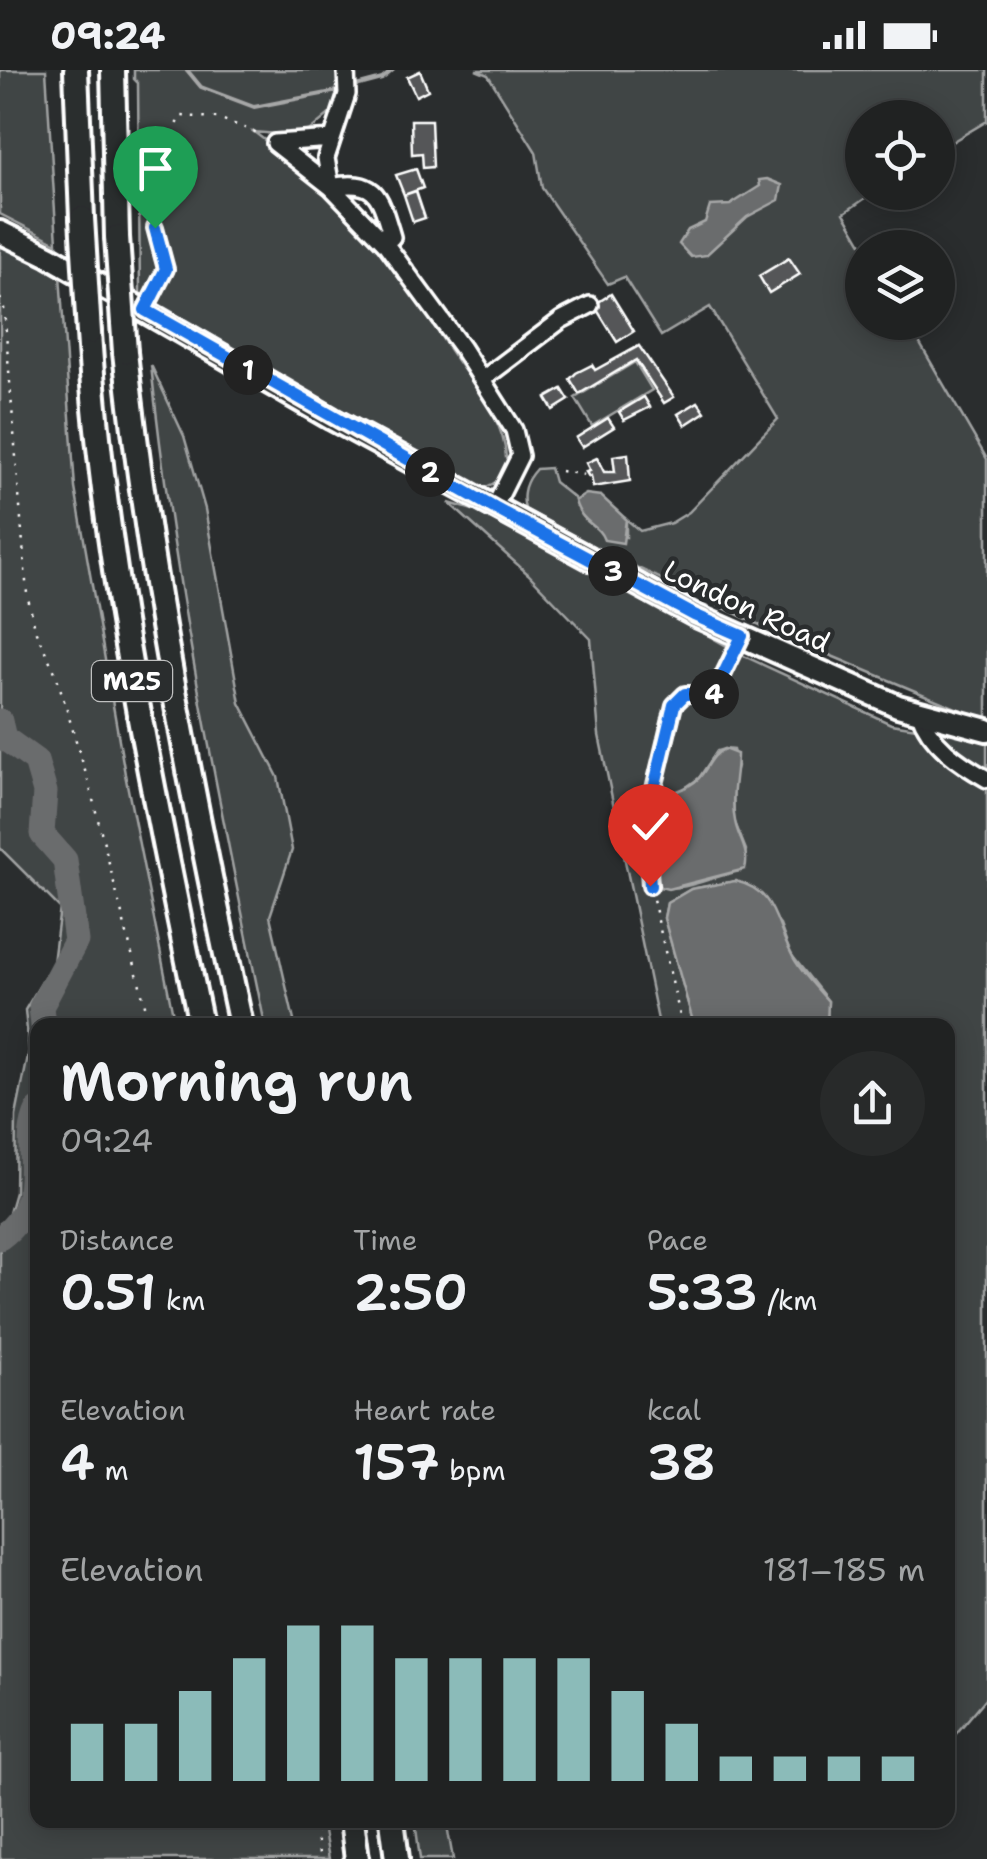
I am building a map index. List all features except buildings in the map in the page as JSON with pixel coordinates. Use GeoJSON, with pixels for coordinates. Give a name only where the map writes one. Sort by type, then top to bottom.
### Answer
{"type":"FeatureCollection","features":[{"type":"Feature","properties":{"kind":"highway","name":"M25"},"geometry":{"type":"LineString","coordinates":[[76,70],[100,465],[122,619],[199,1018]]}},
{"type":"Feature","properties":{"kind":"highway","name":"M25"},"geometry":{"type":"LineString","coordinates":[[113,70],[117,237],[125,352],[159,615],[186,766],[240,1018]]}},
{"type":"Feature","properties":{"kind":"highway"},"geometry":{"type":"LineString","coordinates":[[353,1828],[358,1859]]}},
{"type":"Feature","properties":{"kind":"highway"},"geometry":{"type":"LineString","coordinates":[[393,1828],[397,1859]]}},
{"type":"Feature","properties":{"kind":"main road","name":"London Road"},"geometry":{"type":"LineString","coordinates":[[0,232],[694,615],[898,706],[987,730]]}},
{"type":"Feature","properties":{"kind":"street"},"geometry":{"type":"LineString","coordinates":[[331,187],[326,158],[347,94],[346,70]]}},
{"type":"Feature","properties":{"kind":"street"},"geometry":{"type":"LineString","coordinates":[[275,143],[332,139]]}},
{"type":"Feature","properties":{"kind":"street"},"geometry":{"type":"LineString","coordinates":[[275,143],[331,187],[385,244],[482,379],[519,442],[520,456],[494,508]]}},
{"type":"Feature","properties":{"kind":"street"},"geometry":{"type":"LineString","coordinates":[[331,187],[364,184],[374,190],[392,237],[385,244]]}},
{"type":"Feature","properties":{"kind":"street"},"geometry":{"type":"LineString","coordinates":[[482,379],[561,320],[590,305]]}},
{"type":"Feature","properties":{"kind":"street"},"geometry":{"type":"LineString","coordinates":[[919,712],[931,737],[942,748],[987,779]]}},
{"type":"Feature","properties":{"kind":"path"},"geometry":{"type":"LineString","coordinates":[[145,310],[166,269],[155,228],[170,135],[181,116],[218,118],[259,132],[275,143]]}},
{"type":"Feature","properties":{"kind":"path"},"geometry":{"type":"LineString","coordinates":[[0,298],[4,308],[27,594],[36,632],[56,674],[90,784],[148,1018]]}},
{"type":"Feature","properties":{"kind":"path"},"geometry":{"type":"LineString","coordinates":[[561,471],[586,475]]}},
{"type":"Feature","properties":{"kind":"path"},"geometry":{"type":"LineString","coordinates":[[680,1018],[650,886],[646,822],[674,705],[685,694],[714,694],[742,636]]}},
{"type":"Feature","properties":{"kind":"path"},"geometry":{"type":"LineString","coordinates":[[314,1828],[320,1859]]}},
{"type":"Feature","properties":{"kind":"shaded area"},"geometry":{"type":"Polygon","coordinates":[[[0,70],[46,70],[57,243],[0,214],[0,70]]]}},
{"type":"Feature","properties":{"kind":"shaded area"},"geometry":{"type":"Polygon","coordinates":[[[134,70],[338,70],[339,106],[303,136],[254,132],[351,216],[408,287],[479,391],[500,430],[510,461],[496,481],[473,489],[140,293],[138,83],[134,70]]]}},
{"type":"Feature","properties":{"kind":"shaded area"},"geometry":{"type":"Polygon","coordinates":[[[476,70],[987,70],[987,121],[955,140],[955,100],[845,100],[845,210],[848,210],[844,213],[854,230],[845,230],[845,340],[918,340],[987,459],[987,721],[779,634],[610,555],[525,509],[524,492],[529,478],[536,469],[550,468],[554,482],[574,498],[582,515],[600,530],[626,537],[626,519],[640,531],[671,523],[689,512],[778,419],[710,307],[661,336],[624,277],[608,284],[542,188],[536,152],[488,75],[476,70]]]}},
{"type":"Feature","properties":{"kind":"shaded area"},"geometry":{"type":"Polygon","coordinates":[[[759,180],[782,185],[779,200],[747,217],[706,255],[691,257],[679,244],[688,230],[705,222],[710,206],[730,205],[760,186],[759,180]]]}},
{"type":"Feature","properties":{"kind":"shaded area"},"geometry":{"type":"Polygon","coordinates":[[[0,244],[60,275],[75,488],[125,774],[174,1018],[30,1018],[30,1828],[323,1828],[329,1859],[0,1859],[0,1223],[7,1220],[15,1192],[16,1116],[29,1051],[25,1010],[53,963],[60,908],[0,848],[0,244]]]}},
{"type":"Feature","properties":{"kind":"shaded area"},"geometry":{"type":"Polygon","coordinates":[[[635,362],[652,390],[592,426],[575,398],[635,362]]]}},
{"type":"Feature","properties":{"kind":"shaded area"},"geometry":{"type":"Polygon","coordinates":[[[151,365],[184,436],[205,509],[240,703],[278,777],[292,850],[270,916],[293,1018],[264,1018],[185,614],[151,365]]]}},
{"type":"Feature","properties":{"kind":"shaded area"},"geometry":{"type":"Polygon","coordinates":[[[586,494],[601,496],[626,519],[623,543],[604,540],[582,515],[575,501],[586,494]]]}},
{"type":"Feature","properties":{"kind":"shaded area"},"geometry":{"type":"Polygon","coordinates":[[[449,503],[473,510],[626,589],[746,657],[891,724],[987,739],[987,1697],[955,1735],[955,1018],[827,1018],[828,1001],[790,953],[780,925],[735,881],[691,889],[667,903],[664,918],[692,1018],[658,1018],[599,735],[591,639],[528,574],[449,503]],[[733,750],[717,751],[699,778],[678,793],[652,853],[651,870],[660,887],[690,885],[741,871],[746,850],[734,820],[733,781],[737,766],[733,750]]]}},
{"type":"Feature","properties":{"kind":"shaded area"},"geometry":{"type":"Polygon","coordinates":[[[724,749],[737,754],[734,812],[745,850],[745,869],[668,889],[660,887],[650,845],[653,810],[661,799],[694,783],[724,749]]]}},
{"type":"Feature","properties":{"kind":"shaded area"},"geometry":{"type":"Polygon","coordinates":[[[735,881],[758,891],[772,908],[793,958],[828,1001],[827,1018],[692,1018],[664,918],[667,903],[691,889],[735,881]]]}},
{"type":"Feature","properties":{"kind":"shaded area"},"geometry":{"type":"Polygon","coordinates":[[[416,1828],[447,1828],[453,1859],[420,1859],[416,1828]]]}},
{"type":"Feature","properties":{"kind":"waterway"},"geometry":{"type":"LineString","coordinates":[[187,70],[201,87],[254,107],[343,90]]}},
{"type":"Feature","properties":{"kind":"waterway"},"geometry":{"type":"LineString","coordinates":[[352,87],[382,79],[393,70]]}},
{"type":"Feature","properties":{"kind":"waterway"},"geometry":{"type":"LineString","coordinates":[[0,721],[4,738],[36,761],[45,792],[42,834],[65,860],[76,941],[41,1007],[42,1018]]}},
{"type":"Feature","properties":{"kind":"waterway"},"geometry":{"type":"LineString","coordinates":[[0,1238],[16,1223],[30,1191]]}},
{"type":"Feature","properties":{"kind":"route"},"geometry":{"type":"LineString","coordinates":[[155,228],[166,269],[145,310],[494,508],[694,615],[742,636],[714,694],[685,694],[674,705],[646,822],[650,886]]}}]}
